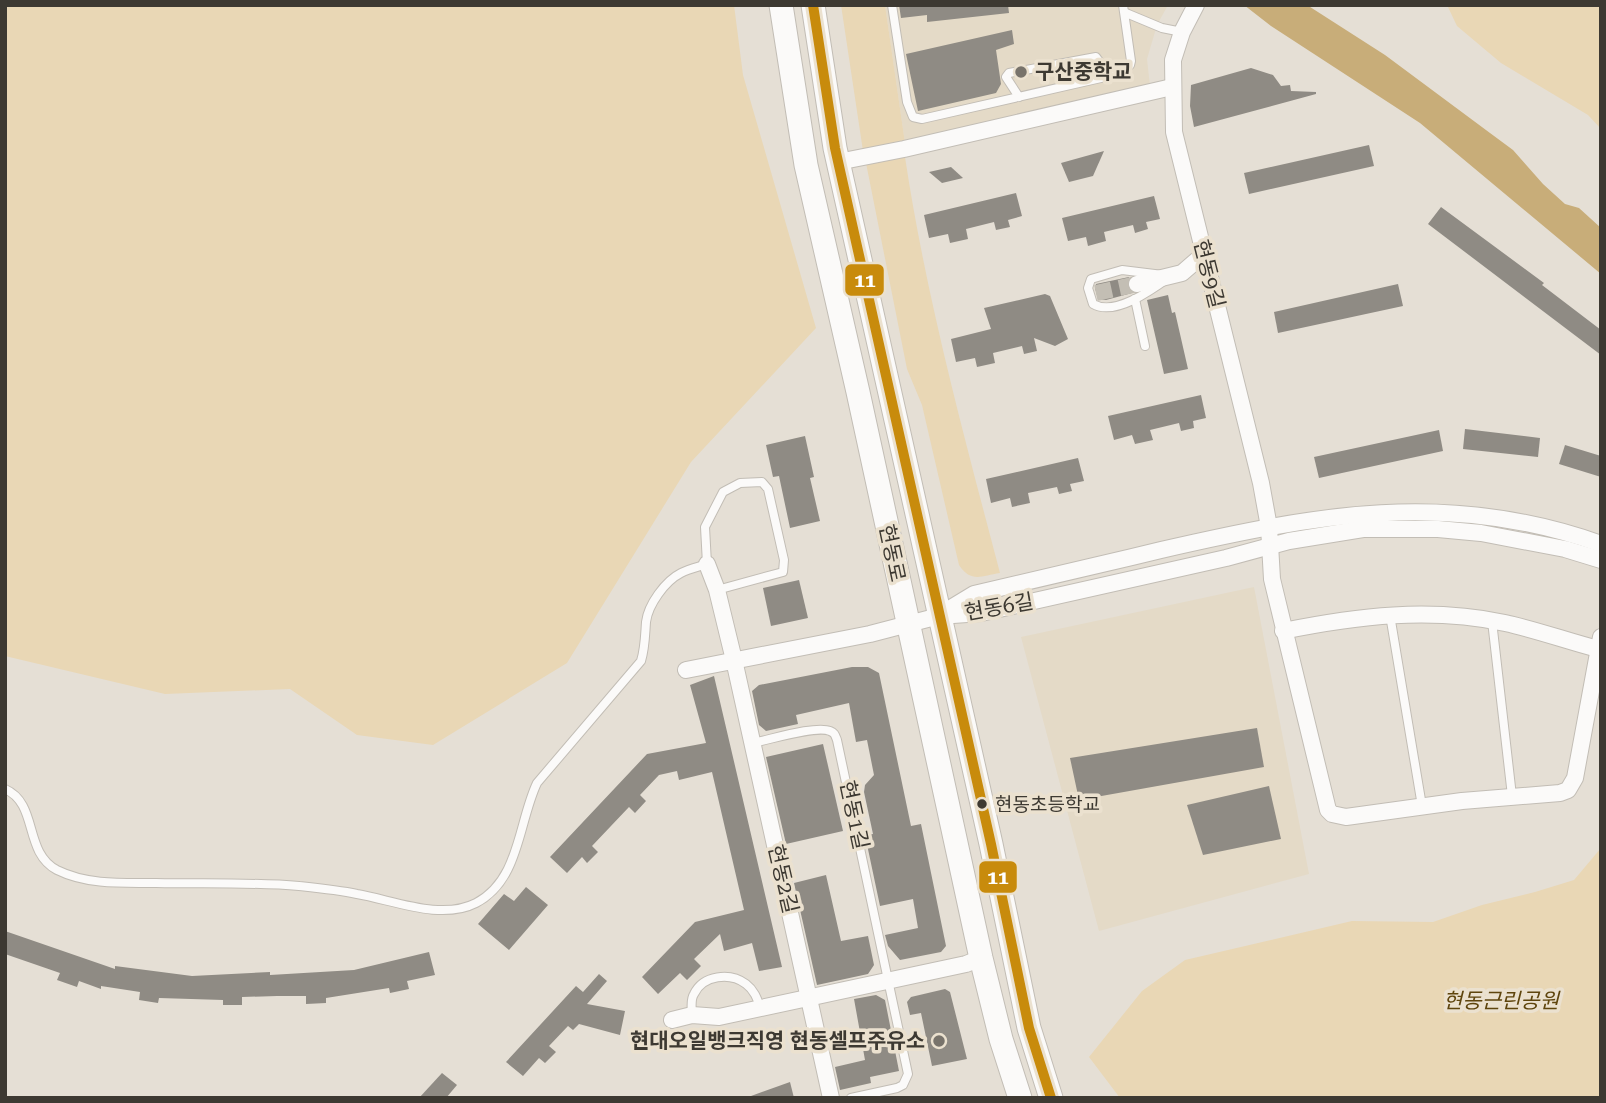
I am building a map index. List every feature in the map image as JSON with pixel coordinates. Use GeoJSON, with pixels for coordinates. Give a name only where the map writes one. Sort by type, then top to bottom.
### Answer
{"type":"FeatureCollection","features":[{"type":"Feature","properties":{"kind":"main road","name":"현동로"},"geometry":{"type":"LineString","coordinates":[[781,5],[806,164],[981,958],[1001,1039],[1020,1098]]}},
{"type":"Feature","properties":{"kind":"main road","name":"현동로"},"geometry":{"type":"LineString","coordinates":[[813,5],[838,162],[1030,1028],[1051,1098]]}},
{"type":"Feature","properties":{"kind":"street","name":"현동9길"},"geometry":{"type":"LineString","coordinates":[[1196,5],[1182,32],[1173,60],[1174,132],[1261,483],[1269,527],[1272,579],[1328,810],[1332,814],[1346,817],[1422,806]]}},
{"type":"Feature","properties":{"kind":"street"},"geometry":{"type":"LineString","coordinates":[[838,162],[1172,87]]}},
{"type":"Feature","properties":{"kind":"street"},"geometry":{"type":"LineString","coordinates":[[1136,292],[1182,273],[1204,254]]}},
{"type":"Feature","properties":{"kind":"street","name":"현동6길"},"geometry":{"type":"LineString","coordinates":[[939,616],[974,594],[1269,527],[1359,513],[1475,513],[1551,528],[1601,544]]}},
{"type":"Feature","properties":{"kind":"street","name":"현동6길"},"geometry":{"type":"LineString","coordinates":[[939,616],[981,613],[1213,561],[1270,545],[1363,529],[1438,529],[1521,540],[1601,560]]}},
{"type":"Feature","properties":{"kind":"street","name":"현동2길"},"geometry":{"type":"LineString","coordinates":[[707,564],[717,590],[734,660],[831,1098]]}},
{"type":"Feature","properties":{"kind":"street"},"geometry":{"type":"LineString","coordinates":[[1283,631],[1390,614],[1449,615],[1599,643],[1573,785],[1560,793],[1422,806]]}},
{"type":"Feature","properties":{"kind":"street"},"geometry":{"type":"LineString","coordinates":[[686,670],[939,616]]}},
{"type":"Feature","properties":{"kind":"street"},"geometry":{"type":"LineString","coordinates":[[672,1020],[692,1015],[719,1017],[966,964],[981,958]]}},
{"type":"Feature","properties":{"kind":"lane"},"geometry":{"type":"LineString","coordinates":[[892,5],[906,102],[913,117],[930,118],[1123,73],[1130,65],[1124,9]]}},
{"type":"Feature","properties":{"kind":"lane"},"geometry":{"type":"LineString","coordinates":[[1124,9],[1162,28],[1182,32]]}},
{"type":"Feature","properties":{"kind":"lane"},"geometry":{"type":"LineString","coordinates":[[1019,97],[1006,77],[1009,73],[1096,57],[1110,76]]}},
{"type":"Feature","properties":{"kind":"lane"},"geometry":{"type":"LineString","coordinates":[[1145,346],[1136,292],[1104,308],[1098,307],[1093,304],[1089,283],[1098,276],[1122,270],[1171,276]]}},
{"type":"Feature","properties":{"kind":"lane","name":"현동2길"},"geometry":{"type":"LineString","coordinates":[[707,564],[705,527],[723,492],[740,483],[762,482],[768,489],[779,536],[784,560],[783,572],[717,590]]}},
{"type":"Feature","properties":{"kind":"lane"},"geometry":{"type":"LineString","coordinates":[[5,789],[18,796],[24,806],[35,848],[42,858],[52,868],[82,879],[131,883],[299,886],[433,909],[457,910],[477,903],[506,874],[513,860],[528,800],[537,783],[545,770],[641,661],[645,649],[648,612],[665,587],[673,577],[707,564]]}},
{"type":"Feature","properties":{"kind":"lane"},"geometry":{"type":"LineString","coordinates":[[1390,614],[1422,806]]}},
{"type":"Feature","properties":{"kind":"lane"},"geometry":{"type":"LineString","coordinates":[[1492,621],[1512,796]]}},
{"type":"Feature","properties":{"kind":"lane","name":"현동1길"},"geometry":{"type":"LineString","coordinates":[[752,743],[817,730],[834,733],[908,1074],[903,1085],[897,1088],[851,1098]]}},
{"type":"Feature","properties":{"kind":"lane"},"geometry":{"type":"LineString","coordinates":[[692,1015],[693,995],[702,983],[710,978],[733,977],[746,983],[754,992],[760,1007]]}},
{"type":"Feature","properties":{"kind":"shaded area","name":"구산중학교"},"geometry":{"type":"Polygon","coordinates":[[[885,5],[1168,5],[1157,25],[1147,59],[1150,86],[905,143],[885,5]]]}},
{"type":"Feature","properties":{"kind":"shaded area"},"geometry":{"type":"Polygon","coordinates":[[[1244,5],[1307,5],[1385,55],[1513,150],[1565,204],[1579,208],[1601,228],[1601,274],[1420,123],[1271,26],[1244,5]]]}},
{"type":"Feature","properties":{"kind":"shaded area","name":"현동초등학교"},"geometry":{"type":"Polygon","coordinates":[[[1254,587],[1309,874],[1099,931],[1021,637],[1254,587]]]}},
{"type":"Feature","properties":{"kind":"green space"},"geometry":{"type":"Polygon","coordinates":[[[5,5],[734,5],[743,75],[816,328],[691,462],[567,663],[433,745],[357,735],[290,689],[165,694],[5,656],[5,5]]]}},
{"type":"Feature","properties":{"kind":"green space"},"geometry":{"type":"Polygon","coordinates":[[[841,5],[885,5],[905,143],[863,151],[841,5]]]}},
{"type":"Feature","properties":{"kind":"green space"},"geometry":{"type":"Polygon","coordinates":[[[1447,5],[1601,5],[1601,129],[1588,115],[1501,63],[1457,26],[1447,5]]]}},
{"type":"Feature","properties":{"kind":"green space"},"geometry":{"type":"Polygon","coordinates":[[[905,157],[935,314],[1000,573],[982,577],[968,574],[959,565],[922,405],[907,369],[866,163],[905,157]]]}},
{"type":"Feature","properties":{"kind":"green space","name":"현동근린공원"},"geometry":{"type":"Polygon","coordinates":[[[1601,848],[1601,1098],[1120,1098],[1089,1057],[1142,991],[1185,960],[1352,921],[1433,922],[1482,905],[1574,880],[1601,848]]]}},
{"type":"Feature","properties":{"kind":"building"},"geometry":{"type":"Polygon","coordinates":[[[899,5],[1008,5],[1009,13],[927,22],[927,15],[901,18],[899,5]]]}},
{"type":"Feature","properties":{"kind":"building"},"geometry":{"type":"Polygon","coordinates":[[[1012,30],[1014,44],[996,50],[1001,84],[996,93],[918,111],[906,54],[1012,30]]]}},
{"type":"Feature","properties":{"kind":"building"},"geometry":{"type":"Polygon","coordinates":[[[1251,68],[1273,75],[1281,86],[1290,85],[1291,91],[1316,94],[1194,127],[1190,106],[1191,85],[1251,68]]]}},
{"type":"Feature","properties":{"kind":"building"},"geometry":{"type":"Polygon","coordinates":[[[1369,145],[1374,166],[1249,194],[1244,173],[1369,145]]]}},
{"type":"Feature","properties":{"kind":"building"},"geometry":{"type":"Polygon","coordinates":[[[1104,151],[1093,176],[1069,182],[1061,163],[1104,151]]]}},
{"type":"Feature","properties":{"kind":"building"},"geometry":{"type":"Polygon","coordinates":[[[951,167],[963,178],[942,183],[929,172],[951,167]]]}},
{"type":"Feature","properties":{"kind":"building"},"geometry":{"type":"Polygon","coordinates":[[[1016,193],[1022,216],[1008,220],[1010,227],[996,230],[994,222],[966,229],[968,239],[950,243],[948,234],[929,238],[924,215],[1016,193]]]}},
{"type":"Feature","properties":{"kind":"building"},"geometry":{"type":"Polygon","coordinates":[[[1154,196],[1160,219],[1146,222],[1148,229],[1135,233],[1133,225],[1104,232],[1106,241],[1088,246],[1086,237],[1068,241],[1062,218],[1154,196]]]}},
{"type":"Feature","properties":{"kind":"building"},"geometry":{"type":"Polygon","coordinates":[[[1441,207],[1544,283],[1542,285],[1601,330],[1601,355],[1428,224],[1441,207]]]}},
{"type":"Feature","properties":{"kind":"building"},"geometry":{"type":"Polygon","coordinates":[[[1129,277],[1127,286],[1132,293],[1106,300],[1098,299],[1096,284],[1129,277]]]}},
{"type":"Feature","properties":{"kind":"building"},"geometry":{"type":"Polygon","coordinates":[[[1398,284],[1403,306],[1278,333],[1274,312],[1398,284]]]}},
{"type":"Feature","properties":{"kind":"building"},"geometry":{"type":"Polygon","coordinates":[[[1045,294],[1050,296],[1068,339],[1055,346],[1034,338],[1037,351],[1024,354],[1022,346],[993,353],[995,363],[977,367],[975,358],[956,362],[951,339],[991,329],[984,308],[1045,294]]]}},
{"type":"Feature","properties":{"kind":"building"},"geometry":{"type":"Polygon","coordinates":[[[1168,295],[1172,313],[1175,312],[1188,369],[1164,374],[1147,300],[1168,295]]]}},
{"type":"Feature","properties":{"kind":"building"},"geometry":{"type":"Polygon","coordinates":[[[1201,395],[1206,418],[1193,421],[1194,428],[1181,431],[1179,423],[1150,430],[1153,440],[1135,444],[1132,435],[1114,440],[1108,416],[1201,395]]]}},
{"type":"Feature","properties":{"kind":"building"},"geometry":{"type":"Polygon","coordinates":[[[1465,429],[1540,438],[1538,457],[1463,449],[1465,429]]]}},
{"type":"Feature","properties":{"kind":"building"},"geometry":{"type":"Polygon","coordinates":[[[1439,430],[1443,451],[1319,478],[1314,457],[1439,430]]]}},
{"type":"Feature","properties":{"kind":"building"},"geometry":{"type":"Polygon","coordinates":[[[805,436],[814,477],[810,478],[820,521],[790,528],[779,476],[773,477],[766,445],[805,436]]]}},
{"type":"Feature","properties":{"kind":"building"},"geometry":{"type":"Polygon","coordinates":[[[1565,445],[1601,456],[1601,477],[1559,464],[1565,445]]]}},
{"type":"Feature","properties":{"kind":"building"},"geometry":{"type":"Polygon","coordinates":[[[1078,458],[1084,481],[1070,484],[1072,491],[1059,494],[1057,487],[1028,493],[1030,503],[1012,507],[1010,498],[991,503],[986,479],[1078,458]]]}},
{"type":"Feature","properties":{"kind":"building"},"geometry":{"type":"Polygon","coordinates":[[[799,580],[808,618],[771,626],[763,588],[799,580]]]}},
{"type":"Feature","properties":{"kind":"building"},"geometry":{"type":"Polygon","coordinates":[[[852,667],[868,667],[879,673],[911,826],[921,824],[946,946],[941,952],[900,960],[888,946],[885,935],[918,928],[913,899],[880,906],[865,835],[873,834],[864,792],[865,785],[874,775],[867,740],[856,742],[849,703],[796,715],[798,724],[766,731],[759,725],[752,691],[759,685],[852,667]]]}},
{"type":"Feature","properties":{"kind":"building"},"geometry":{"type":"Polygon","coordinates":[[[714,676],[782,967],[759,971],[752,943],[724,951],[720,934],[694,959],[701,966],[687,980],[680,973],[658,994],[642,977],[695,922],[744,910],[712,772],[679,780],[677,771],[659,775],[640,795],[646,801],[635,813],[629,807],[592,846],[598,852],[587,863],[582,857],[567,873],[550,857],[647,754],[706,743],[690,685],[714,676]]]}},
{"type":"Feature","properties":{"kind":"building"},"geometry":{"type":"Polygon","coordinates":[[[1257,728],[1264,767],[1079,800],[1070,758],[1257,728]]]}},
{"type":"Feature","properties":{"kind":"building"},"geometry":{"type":"Polygon","coordinates":[[[823,744],[843,831],[786,844],[766,757],[823,744]]]}},
{"type":"Feature","properties":{"kind":"building"},"geometry":{"type":"Polygon","coordinates":[[[1269,786],[1281,839],[1203,855],[1187,805],[1269,786]]]}},
{"type":"Feature","properties":{"kind":"building"},"geometry":{"type":"Polygon","coordinates":[[[826,875],[841,941],[868,936],[874,965],[868,974],[817,985],[794,883],[826,875]]]}},
{"type":"Feature","properties":{"kind":"building"},"geometry":{"type":"Polygon","coordinates":[[[526,887],[548,905],[509,950],[478,924],[504,894],[514,901],[526,887]]]}},
{"type":"Feature","properties":{"kind":"building"},"geometry":{"type":"Polygon","coordinates":[[[5,931],[115,969],[115,966],[192,976],[270,972],[270,975],[354,970],[429,952],[435,975],[407,981],[409,989],[390,993],[389,988],[326,998],[326,1003],[306,1004],[306,996],[277,996],[242,997],[242,1005],[223,1005],[223,1000],[159,998],[158,1003],[139,1000],[140,992],[101,986],[101,989],[79,981],[77,987],[57,980],[60,973],[5,954],[5,931]]]}},
{"type":"Feature","properties":{"kind":"building"},"geometry":{"type":"Polygon","coordinates":[[[599,974],[607,981],[587,1004],[625,1011],[620,1035],[579,1024],[573,1030],[568,1026],[549,1046],[556,1052],[545,1063],[539,1058],[523,1076],[506,1062],[576,986],[583,992],[599,974]]]}},
{"type":"Feature","properties":{"kind":"building"},"geometry":{"type":"Polygon","coordinates":[[[945,989],[950,992],[967,1059],[932,1066],[921,1013],[910,1015],[907,1002],[911,997],[945,989]]]}},
{"type":"Feature","properties":{"kind":"building"},"geometry":{"type":"Polygon","coordinates":[[[876,995],[885,1000],[899,1071],[870,1077],[871,1083],[840,1090],[835,1067],[865,1060],[854,999],[876,995]]]}},
{"type":"Feature","properties":{"kind":"building"},"geometry":{"type":"Polygon","coordinates":[[[442,1073],[457,1085],[446,1098],[419,1098],[442,1073]]]}},
{"type":"Feature","properties":{"kind":"building"},"geometry":{"type":"Polygon","coordinates":[[[790,1082],[794,1098],[751,1098],[751,1096],[790,1082]]]}},
{"type":"Feature","properties":{"kind":"tunnel"},"geometry":{"type":"LineString","coordinates":[[1096,293],[1137,284]]}},
{"type":"Feature","properties":{"kind":"transit line","name":"11"},"geometry":{"type":"LineString","coordinates":[[813,5],[835,148],[991,844],[1029,1028],[1051,1098]]}},
{"type":"Feature","properties":{"kind":"place","name":"구산중학교"},"geometry":{"type":"Point","coordinates":[1021,72]}},
{"type":"Feature","properties":{"kind":"place","name":"현동초등학교"},"geometry":{"type":"Point","coordinates":[982,804]}},
{"type":"Feature","properties":{"kind":"place","name":"현대오일뱅크직영 현동셀프주유소"},"geometry":{"type":"Point","coordinates":[939,1041]}}]}
